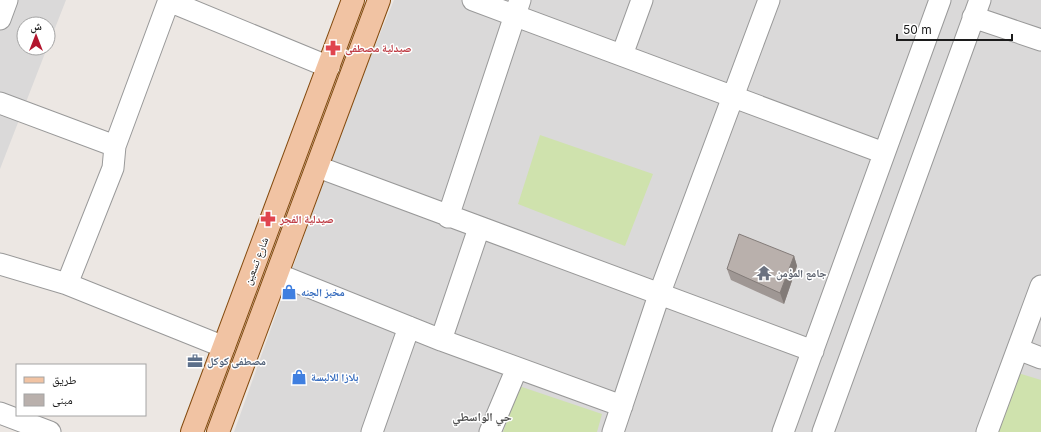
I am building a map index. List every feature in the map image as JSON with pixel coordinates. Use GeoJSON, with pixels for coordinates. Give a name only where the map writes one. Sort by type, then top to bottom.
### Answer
{"type":"FeatureCollection","features":[{"type":"Feature","properties":{"kind":"main road","name":"شارع تسعين"},"geometry":{"type":"LineString","coordinates":[[192,432],[353,0]]}},
{"type":"Feature","properties":{"kind":"main road"},"geometry":{"type":"LineString","coordinates":[[201,408],[221,424],[379,0]]}},
{"type":"Feature","properties":{"kind":"street"},"geometry":{"type":"LineString","coordinates":[[0,19],[7,0]]}},
{"type":"Feature","properties":{"kind":"street"},"geometry":{"type":"LineString","coordinates":[[473,0],[518,8],[622,55],[884,153]]}},
{"type":"Feature","properties":{"kind":"street"},"geometry":{"type":"LineString","coordinates":[[622,55],[642,0]]}},
{"type":"Feature","properties":{"kind":"street"},"geometry":{"type":"LineString","coordinates":[[613,432],[659,295],[769,0]]}},
{"type":"Feature","properties":{"kind":"street"},"geometry":{"type":"LineString","coordinates":[[783,432],[940,0]]}},
{"type":"Feature","properties":{"kind":"street"},"geometry":{"type":"LineString","coordinates":[[67,284],[113,168],[115,146],[169,1],[329,67]]}},
{"type":"Feature","properties":{"kind":"street"},"geometry":{"type":"LineString","coordinates":[[448,217],[518,8]]}},
{"type":"Feature","properties":{"kind":"street"},"geometry":{"type":"LineString","coordinates":[[823,432],[976,9],[1041,40]]}},
{"type":"Feature","properties":{"kind":"street"},"geometry":{"type":"LineString","coordinates":[[0,103],[115,146]]}},
{"type":"Feature","properties":{"kind":"street"},"geometry":{"type":"LineString","coordinates":[[318,167],[448,217],[813,351]]}},
{"type":"Feature","properties":{"kind":"street"},"geometry":{"type":"LineString","coordinates":[[441,340],[479,228]]}},
{"type":"Feature","properties":{"kind":"street"},"geometry":{"type":"LineString","coordinates":[[0,264],[67,284],[224,347]]}},
{"type":"Feature","properties":{"kind":"street"},"geometry":{"type":"LineString","coordinates":[[276,274],[441,340],[622,406]]}},
{"type":"Feature","properties":{"kind":"street"},"geometry":{"type":"LineString","coordinates":[[988,432],[1041,286]]}},
{"type":"Feature","properties":{"kind":"street"},"geometry":{"type":"LineString","coordinates":[[372,432],[409,327]]}},
{"type":"Feature","properties":{"kind":"street"},"geometry":{"type":"LineString","coordinates":[[1018,349],[1041,358]]}},
{"type":"Feature","properties":{"kind":"street"},"geometry":{"type":"LineString","coordinates":[[490,432],[517,368]]}},
{"type":"Feature","properties":{"kind":"street"},"geometry":{"type":"LineString","coordinates":[[0,413],[50,432]]}},
{"type":"Feature","properties":{"kind":"shaded area"},"geometry":{"type":"Polygon","coordinates":[[[0,0],[66,0],[56,26],[56,16],[16,16],[16,56],[44,56],[0,169],[0,0]]]}},
{"type":"Feature","properties":{"kind":"shaded area"},"geometry":{"type":"Polygon","coordinates":[[[394,0],[1041,0],[1041,432],[234,432],[353,99],[394,0]]]}},
{"type":"Feature","properties":{"kind":"green space"},"geometry":{"type":"Polygon","coordinates":[[[540,135],[653,174],[625,246],[518,204],[540,135]]]}},
{"type":"Feature","properties":{"kind":"green space"},"geometry":{"type":"Polygon","coordinates":[[[1018,373],[1041,380],[1041,432],[997,432],[1018,373]]]}},
{"type":"Feature","properties":{"kind":"green space"},"geometry":{"type":"Polygon","coordinates":[[[519,386],[602,414],[597,432],[503,432],[519,386]]]}},
{"type":"Feature","properties":{"kind":"building","name":"جامع المؤمن"},"geometry":{"type":"Polygon","coordinates":[[[739,234],[794,256],[780,293],[727,269],[739,234]]]}},
{"type":"Feature","properties":{"kind":"place","name":"صيدلية مصطفى"},"geometry":{"type":"Point","coordinates":[333,48]}},
{"type":"Feature","properties":{"kind":"place","name":"صيدلية الفجر"},"geometry":{"type":"Point","coordinates":[268,219]}},
{"type":"Feature","properties":{"kind":"place","name":"جامع المؤمن"},"geometry":{"type":"Point","coordinates":[764,273]}},
{"type":"Feature","properties":{"kind":"place","name":"مخبز الجنه"},"geometry":{"type":"Point","coordinates":[289,292]}},
{"type":"Feature","properties":{"kind":"place","name":"مصطفى كوكل"},"geometry":{"type":"Point","coordinates":[195,361]}},
{"type":"Feature","properties":{"kind":"place","name":"بلازا للالبسة"},"geometry":{"type":"Point","coordinates":[299,377]}},
{"type":"Feature","properties":{"kind":"district","name":"حي الواسطي"},"geometry":{"type":"Point","coordinates":[482,417]}}]}
